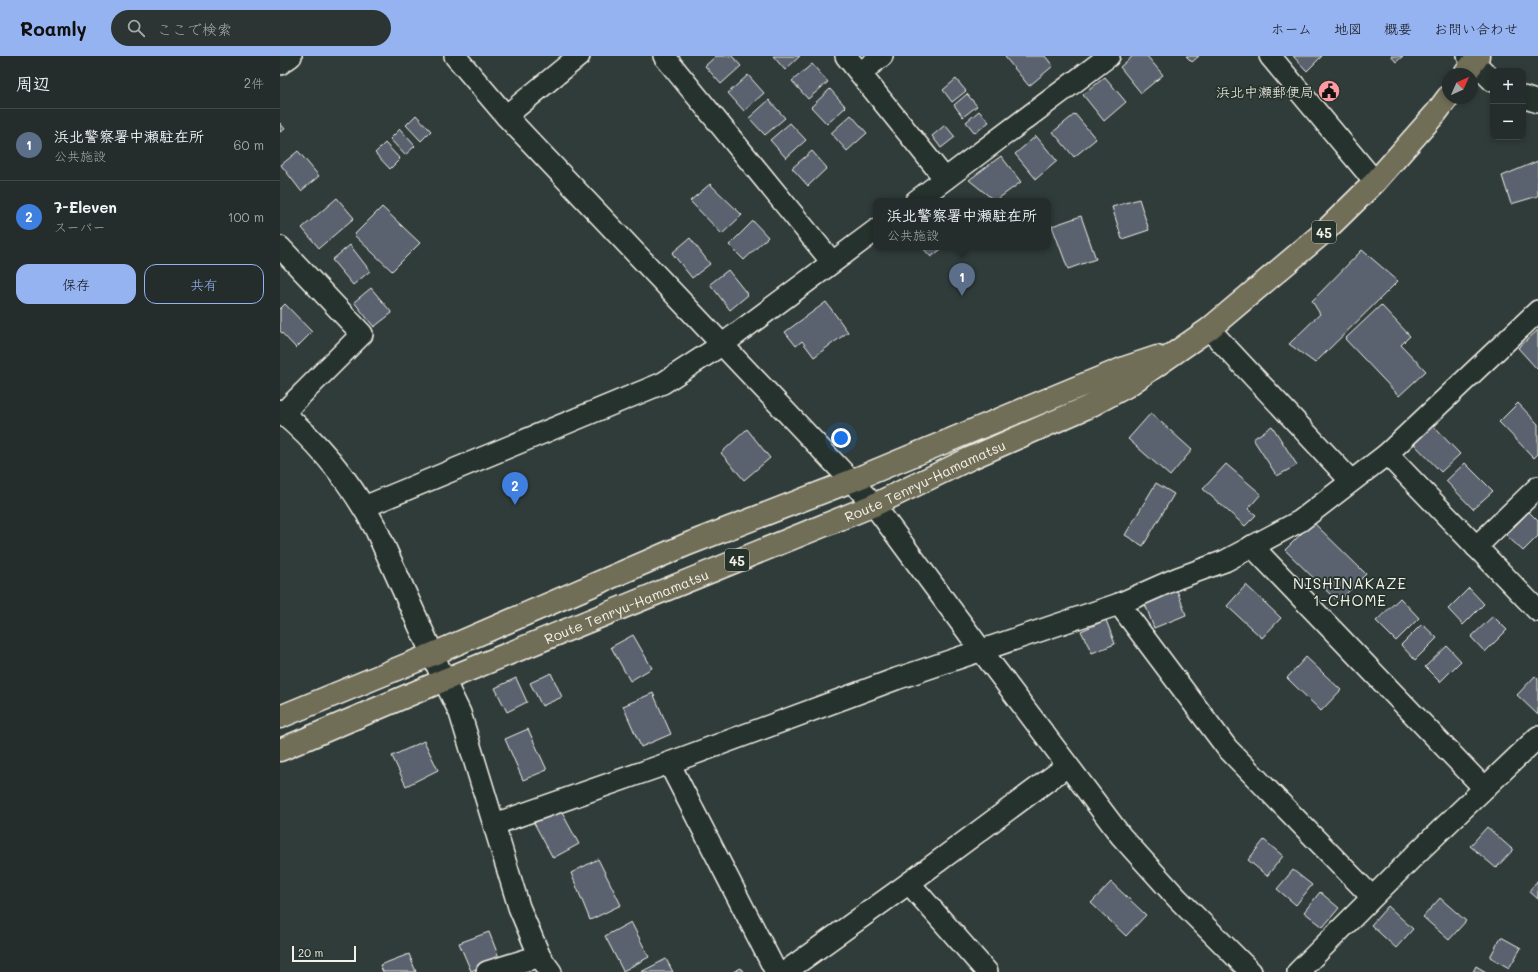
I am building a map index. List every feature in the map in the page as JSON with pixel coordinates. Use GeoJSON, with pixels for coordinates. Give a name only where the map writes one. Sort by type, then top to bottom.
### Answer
{"type":"FeatureCollection","features":[{"type":"Feature","properties":{"kind":"main road","name":"Route Tenryu-Hamamatsu"},"geometry":{"type":"LineString","coordinates":[[280,750],[444,680],[874,504],[972,458],[1088,407],[1127,386],[1209,329],[1324,232],[1375,182],[1443,104]]}},
{"type":"Feature","properties":{"kind":"main road","name":"Route Tenryu-Hamamatsu"},"geometry":{"type":"LineString","coordinates":[[280,717],[433,654],[688,544],[851,481],[1113,372],[1182,348]]}},
{"type":"Feature","properties":{"kind":"street"},"geometry":{"type":"LineString","coordinates":[[280,64],[291,56]]}},
{"type":"Feature","properties":{"kind":"street"},"geometry":{"type":"LineString","coordinates":[[455,56],[506,116],[874,504],[1067,766],[1121,836],[1178,898],[1251,972]]}},
{"type":"Feature","properties":{"kind":"street"},"geometry":{"type":"LineString","coordinates":[[506,116],[579,56]]}},
{"type":"Feature","properties":{"kind":"street"},"geometry":{"type":"LineString","coordinates":[[664,56],[832,262]]}},
{"type":"Feature","properties":{"kind":"street"},"geometry":{"type":"LineString","coordinates":[[846,56],[945,180]]}},
{"type":"Feature","properties":{"kind":"street"},"geometry":{"type":"LineString","coordinates":[[860,72],[882,56]]}},
{"type":"Feature","properties":{"kind":"street"},"geometry":{"type":"LineString","coordinates":[[920,198],[1109,56]]}},
{"type":"Feature","properties":{"kind":"street"},"geometry":{"type":"LineString","coordinates":[[1270,56],[1375,182]]}},
{"type":"Feature","properties":{"kind":"street"},"geometry":{"type":"LineString","coordinates":[[1471,62],[1490,78]]}},
{"type":"Feature","properties":{"kind":"street"},"geometry":{"type":"LineString","coordinates":[[1526,98],[1538,102]]}},
{"type":"Feature","properties":{"kind":"street"},"geometry":{"type":"LineString","coordinates":[[364,507],[663,383],[723,344],[873,232]]}},
{"type":"Feature","properties":{"kind":"street"},"geometry":{"type":"LineString","coordinates":[[280,247],[362,334],[281,412],[310,438],[334,464],[364,507],[376,529],[460,713],[519,907],[545,965]]}},
{"type":"Feature","properties":{"kind":"street"},"geometry":{"type":"LineString","coordinates":[[495,824],[669,763],[896,678],[1118,604],[1178,578],[1224,561],[1300,521],[1386,454],[1538,311]]}},
{"type":"Feature","properties":{"kind":"street"},"geometry":{"type":"LineString","coordinates":[[1209,329],[1351,481]]}},
{"type":"Feature","properties":{"kind":"street"},"geometry":{"type":"LineString","coordinates":[[1386,454],[1538,611]]}},
{"type":"Feature","properties":{"kind":"street"},"geometry":{"type":"LineString","coordinates":[[1476,547],[1538,487]]}},
{"type":"Feature","properties":{"kind":"street"},"geometry":{"type":"LineString","coordinates":[[1252,546],[1484,788]]}},
{"type":"Feature","properties":{"kind":"street"},"geometry":{"type":"LineString","coordinates":[[1118,604],[1227,748],[1372,897]]}},
{"type":"Feature","properties":{"kind":"street"},"geometry":{"type":"LineString","coordinates":[[1298,972],[1372,897],[1538,737]]}},
{"type":"Feature","properties":{"kind":"street"},"geometry":{"type":"LineString","coordinates":[[669,763],[776,972]]}},
{"type":"Feature","properties":{"kind":"street"},"geometry":{"type":"LineString","coordinates":[[785,972],[909,883],[1067,766]]}},
{"type":"Feature","properties":{"kind":"street"},"geometry":{"type":"LineString","coordinates":[[909,883],[986,972]]}},
{"type":"Feature","properties":{"kind":"street"},"geometry":{"type":"LineString","coordinates":[[487,972],[526,960],[545,965]]}},
{"type":"Feature","properties":{"kind":"building"},"geometry":{"type":"Polygon","coordinates":[[[716,56],[732,56],[741,66],[721,84],[705,66],[716,56]]]}},
{"type":"Feature","properties":{"kind":"building"},"geometry":{"type":"Polygon","coordinates":[[[773,56],[800,56],[785,70],[773,56]]]}},
{"type":"Feature","properties":{"kind":"building"},"geometry":{"type":"Polygon","coordinates":[[[1045,56],[1053,66],[1029,86],[1005,57],[1045,56]]]}},
{"type":"Feature","properties":{"kind":"building"},"geometry":{"type":"Polygon","coordinates":[[[1133,56],[1147,56],[1163,75],[1141,93],[1120,67],[1133,56]]]}},
{"type":"Feature","properties":{"kind":"building"},"geometry":{"type":"Polygon","coordinates":[[[1186,56],[1199,56],[1192,62],[1186,56]]]}},
{"type":"Feature","properties":{"kind":"building"},"geometry":{"type":"Polygon","coordinates":[[[1293,56],[1322,56],[1307,71],[1293,56]]]}},
{"type":"Feature","properties":{"kind":"building"},"geometry":{"type":"Polygon","coordinates":[[[1391,56],[1403,56],[1396,62],[1391,56]]]}},
{"type":"Feature","properties":{"kind":"building"},"geometry":{"type":"Polygon","coordinates":[[[812,64],[828,82],[808,99],[792,81],[812,64]]]}},
{"type":"Feature","properties":{"kind":"building"},"geometry":{"type":"Polygon","coordinates":[[[748,75],[764,93],[744,111],[728,93],[748,75]]]}},
{"type":"Feature","properties":{"kind":"building"},"geometry":{"type":"Polygon","coordinates":[[[1105,77],[1126,102],[1104,121],[1083,95],[1105,77]]]}},
{"type":"Feature","properties":{"kind":"building"},"geometry":{"type":"Polygon","coordinates":[[[956,79],[966,91],[952,102],[943,90],[956,79]]]}},
{"type":"Feature","properties":{"kind":"building"},"geometry":{"type":"Polygon","coordinates":[[[830,89],[846,107],[827,124],[811,107],[830,89]]]}},
{"type":"Feature","properties":{"kind":"building"},"geometry":{"type":"Polygon","coordinates":[[[967,94],[977,106],[963,117],[954,105],[967,94]]]}},
{"type":"Feature","properties":{"kind":"building"},"geometry":{"type":"Polygon","coordinates":[[[769,100],[785,118],[765,135],[749,118],[769,100]]]}},
{"type":"Feature","properties":{"kind":"building"},"geometry":{"type":"Polygon","coordinates":[[[979,111],[989,122],[975,133],[966,122],[979,111]]]}},
{"type":"Feature","properties":{"kind":"building"},"geometry":{"type":"Polygon","coordinates":[[[1075,114],[1096,139],[1074,157],[1053,132],[1075,114]]]}},
{"type":"Feature","properties":{"kind":"building"},"geometry":{"type":"Polygon","coordinates":[[[416,115],[431,131],[421,141],[406,125],[416,115]]]}},
{"type":"Feature","properties":{"kind":"building"},"geometry":{"type":"Polygon","coordinates":[[[851,115],[867,133],[847,151],[831,133],[851,115]]]}},
{"type":"Feature","properties":{"kind":"building"},"geometry":{"type":"Polygon","coordinates":[[[280,123],[285,129],[280,132],[280,123]]]}},
{"type":"Feature","properties":{"kind":"building"},"geometry":{"type":"Polygon","coordinates":[[[790,123],[806,140],[786,158],[770,140],[790,123]]]}},
{"type":"Feature","properties":{"kind":"building"},"geometry":{"type":"Polygon","coordinates":[[[945,125],[955,137],[941,148],[932,136],[945,125]]]}},
{"type":"Feature","properties":{"kind":"building"},"geometry":{"type":"Polygon","coordinates":[[[400,129],[415,146],[405,155],[390,139],[400,129]]]}},
{"type":"Feature","properties":{"kind":"building"},"geometry":{"type":"Polygon","coordinates":[[[1036,136],[1057,161],[1036,179],[1015,154],[1036,136]]]}},
{"type":"Feature","properties":{"kind":"building"},"geometry":{"type":"Polygon","coordinates":[[[385,143],[400,159],[390,169],[375,153],[385,143]]]}},
{"type":"Feature","properties":{"kind":"building"},"geometry":{"type":"Polygon","coordinates":[[[298,151],[319,176],[301,191],[281,165],[298,151]]]}},
{"type":"Feature","properties":{"kind":"building"},"geometry":{"type":"Polygon","coordinates":[[[812,151],[827,168],[808,186],[792,168],[812,151]]]}},
{"type":"Feature","properties":{"kind":"building"},"geometry":{"type":"Polygon","coordinates":[[[1001,156],[1021,182],[999,198],[991,198],[969,180],[1001,156]]]}},
{"type":"Feature","properties":{"kind":"building"},"geometry":{"type":"Polygon","coordinates":[[[1538,161],[1538,196],[1511,204],[1502,176],[1538,161]]]}},
{"type":"Feature","properties":{"kind":"building"},"geometry":{"type":"Polygon","coordinates":[[[710,184],[742,215],[722,234],[690,201],[710,184]]]}},
{"type":"Feature","properties":{"kind":"building"},"geometry":{"type":"Polygon","coordinates":[[[337,198],[354,218],[319,248],[302,228],[337,198]]]}},
{"type":"Feature","properties":{"kind":"building"},"geometry":{"type":"Polygon","coordinates":[[[1139,199],[1149,230],[1122,239],[1112,207],[1139,199]]]}},
{"type":"Feature","properties":{"kind":"building"},"geometry":{"type":"Polygon","coordinates":[[[382,207],[420,243],[392,271],[354,235],[382,207]]]}},
{"type":"Feature","properties":{"kind":"building"},"geometry":{"type":"Polygon","coordinates":[[[1081,216],[1096,259],[1068,269],[1052,226],[1081,216]]]}},
{"type":"Feature","properties":{"kind":"building"},"geometry":{"type":"Polygon","coordinates":[[[753,221],[768,237],[744,260],[729,245],[753,221]]]}},
{"type":"Feature","properties":{"kind":"building"},"geometry":{"type":"Polygon","coordinates":[[[690,238],[710,264],[692,278],[672,253],[690,238]]]}},
{"type":"Feature","properties":{"kind":"building"},"geometry":{"type":"Polygon","coordinates":[[[350,245],[370,271],[353,285],[332,260],[350,245]]]}},
{"type":"Feature","properties":{"kind":"building"},"geometry":{"type":"Polygon","coordinates":[[[925,250],[940,250],[931,257],[925,250]]]}},
{"type":"Feature","properties":{"kind":"building"},"geometry":{"type":"Polygon","coordinates":[[[1362,250],[1398,281],[1315,363],[1289,344],[1320,314],[1312,301],[1362,250]]]}},
{"type":"Feature","properties":{"kind":"building"},"geometry":{"type":"Polygon","coordinates":[[[728,270],[748,295],[730,310],[710,284],[728,270]]]}},
{"type":"Feature","properties":{"kind":"building"},"geometry":{"type":"Polygon","coordinates":[[[371,288],[392,313],[374,327],[354,302],[371,288]]]}},
{"type":"Feature","properties":{"kind":"building"},"geometry":{"type":"Polygon","coordinates":[[[826,302],[848,332],[814,357],[802,341],[796,346],[785,332],[826,302]]]}},
{"type":"Feature","properties":{"kind":"building"},"geometry":{"type":"Polygon","coordinates":[[[285,304],[312,332],[296,348],[280,331],[280,309],[285,304]]]}},
{"type":"Feature","properties":{"kind":"building"},"geometry":{"type":"Polygon","coordinates":[[[1381,305],[1410,336],[1401,345],[1426,371],[1399,396],[1345,339],[1381,305]]]}},
{"type":"Feature","properties":{"kind":"building"},"geometry":{"type":"Polygon","coordinates":[[[1538,330],[1538,368],[1537,369],[1518,348],[1538,330]]]}},
{"type":"Feature","properties":{"kind":"building"},"geometry":{"type":"Polygon","coordinates":[[[1518,403],[1538,424],[1538,454],[1534,458],[1499,422],[1518,403]]]}},
{"type":"Feature","properties":{"kind":"building"},"geometry":{"type":"Polygon","coordinates":[[[1151,413],[1192,450],[1170,476],[1128,439],[1151,413]]]}},
{"type":"Feature","properties":{"kind":"building"},"geometry":{"type":"Polygon","coordinates":[[[1272,426],[1297,465],[1277,476],[1253,439],[1272,426]]]}},
{"type":"Feature","properties":{"kind":"building"},"geometry":{"type":"Polygon","coordinates":[[[1433,426],[1460,454],[1441,472],[1414,444],[1433,426]]]}},
{"type":"Feature","properties":{"kind":"building"},"geometry":{"type":"Polygon","coordinates":[[[747,429],[770,458],[744,480],[721,453],[747,429]]]}},
{"type":"Feature","properties":{"kind":"building"},"geometry":{"type":"Polygon","coordinates":[[[1465,463],[1493,491],[1473,509],[1446,481],[1465,463]]]}},
{"type":"Feature","properties":{"kind":"building"},"geometry":{"type":"Polygon","coordinates":[[[1226,464],[1261,494],[1248,509],[1256,515],[1245,526],[1203,489],[1226,464]]]}},
{"type":"Feature","properties":{"kind":"building"},"geometry":{"type":"Polygon","coordinates":[[[1156,483],[1174,494],[1143,546],[1125,535],[1156,483]]]}},
{"type":"Feature","properties":{"kind":"building"},"geometry":{"type":"Polygon","coordinates":[[[1529,512],[1538,521],[1538,536],[1523,551],[1506,535],[1529,512]]]}},
{"type":"Feature","properties":{"kind":"building"},"geometry":{"type":"Polygon","coordinates":[[[1313,522],[1366,574],[1338,602],[1285,550],[1313,522]]]}},
{"type":"Feature","properties":{"kind":"building"},"geometry":{"type":"Polygon","coordinates":[[[1246,585],[1281,618],[1262,638],[1227,606],[1246,585]]]}},
{"type":"Feature","properties":{"kind":"building"},"geometry":{"type":"Polygon","coordinates":[[[1469,588],[1484,604],[1463,625],[1448,609],[1469,588]]]}},
{"type":"Feature","properties":{"kind":"building"},"geometry":{"type":"Polygon","coordinates":[[[1177,590],[1186,615],[1154,628],[1145,604],[1177,590]]]}},
{"type":"Feature","properties":{"kind":"building"},"geometry":{"type":"Polygon","coordinates":[[[1400,598],[1419,618],[1396,641],[1376,621],[1400,598]]]}},
{"type":"Feature","properties":{"kind":"building"},"geometry":{"type":"Polygon","coordinates":[[[1493,616],[1507,630],[1485,652],[1471,637],[1493,616]]]}},
{"type":"Feature","properties":{"kind":"building"},"geometry":{"type":"Polygon","coordinates":[[[1106,620],[1115,644],[1092,653],[1081,631],[1106,620]]]}},
{"type":"Feature","properties":{"kind":"building"},"geometry":{"type":"Polygon","coordinates":[[[1422,624],[1437,638],[1415,660],[1401,645],[1422,624]]]}},
{"type":"Feature","properties":{"kind":"building"},"geometry":{"type":"Polygon","coordinates":[[[633,635],[652,668],[630,681],[611,647],[633,635]]]}},
{"type":"Feature","properties":{"kind":"building"},"geometry":{"type":"Polygon","coordinates":[[[1447,646],[1461,661],[1440,682],[1425,667],[1447,646]]]}},
{"type":"Feature","properties":{"kind":"building"},"geometry":{"type":"Polygon","coordinates":[[[1306,657],[1341,690],[1321,711],[1287,678],[1306,657]]]}},
{"type":"Feature","properties":{"kind":"building"},"geometry":{"type":"Polygon","coordinates":[[[551,673],[562,697],[542,706],[530,683],[551,673]]]}},
{"type":"Feature","properties":{"kind":"building"},"geometry":{"type":"Polygon","coordinates":[[[1535,676],[1538,679],[1538,715],[1517,695],[1535,676]]]}},
{"type":"Feature","properties":{"kind":"building"},"geometry":{"type":"Polygon","coordinates":[[[516,678],[527,702],[507,712],[495,688],[516,678]]]}},
{"type":"Feature","properties":{"kind":"building"},"geometry":{"type":"Polygon","coordinates":[[[653,693],[671,734],[641,747],[623,706],[653,693]]]}},
{"type":"Feature","properties":{"kind":"building"},"geometry":{"type":"Polygon","coordinates":[[[528,729],[547,770],[523,780],[505,739],[528,729]]]}},
{"type":"Feature","properties":{"kind":"building"},"geometry":{"type":"Polygon","coordinates":[[[424,741],[438,770],[406,786],[392,756],[424,741]]]}},
{"type":"Feature","properties":{"kind":"building"},"geometry":{"type":"Polygon","coordinates":[[[560,809],[579,844],[553,858],[534,823],[560,809]]]}},
{"type":"Feature","properties":{"kind":"building"},"geometry":{"type":"Polygon","coordinates":[[[1487,827],[1513,850],[1496,868],[1470,846],[1487,827]]]}},
{"type":"Feature","properties":{"kind":"building"},"geometry":{"type":"Polygon","coordinates":[[[1264,840],[1283,856],[1267,876],[1248,860],[1264,840]]]}},
{"type":"Feature","properties":{"kind":"building"},"geometry":{"type":"Polygon","coordinates":[[[598,859],[621,905],[590,920],[571,873],[598,859]]]}},
{"type":"Feature","properties":{"kind":"building"},"geometry":{"type":"Polygon","coordinates":[[[1293,870],[1312,885],[1296,905],[1277,889],[1293,870]]]}},
{"type":"Feature","properties":{"kind":"building"},"geometry":{"type":"Polygon","coordinates":[[[1538,880],[1538,899],[1529,891],[1538,880]]]}},
{"type":"Feature","properties":{"kind":"building"},"geometry":{"type":"Polygon","coordinates":[[[1111,882],[1146,915],[1126,936],[1091,903],[1111,882]]]}},
{"type":"Feature","properties":{"kind":"building"},"geometry":{"type":"Polygon","coordinates":[[[1320,892],[1339,908],[1323,927],[1304,912],[1320,892]]]}},
{"type":"Feature","properties":{"kind":"building"},"geometry":{"type":"Polygon","coordinates":[[[1440,898],[1466,921],[1449,940],[1423,917],[1440,898]]]}},
{"type":"Feature","properties":{"kind":"building"},"geometry":{"type":"Polygon","coordinates":[[[1388,906],[1413,929],[1396,948],[1371,925],[1388,906]]]}},
{"type":"Feature","properties":{"kind":"building"},"geometry":{"type":"Polygon","coordinates":[[[631,922],[649,957],[623,971],[605,936],[631,922]]]}},
{"type":"Feature","properties":{"kind":"building"},"geometry":{"type":"Polygon","coordinates":[[[489,932],[500,960],[471,971],[459,943],[489,932]]]}},
{"type":"Feature","properties":{"kind":"building"},"geometry":{"type":"Polygon","coordinates":[[[1501,937],[1521,948],[1509,968],[1490,957],[1501,937]]]}},
{"type":"Feature","properties":{"kind":"building"},"geometry":{"type":"Polygon","coordinates":[[[409,954],[416,972],[383,972],[380,965],[409,954]]]}},
{"type":"Feature","properties":{"kind":"building"},"geometry":{"type":"Polygon","coordinates":[[[666,959],[673,972],[641,972],[666,959]]]}},
{"type":"Feature","properties":{"kind":"building"},"geometry":{"type":"Polygon","coordinates":[[[1476,966],[1486,972],[1473,972],[1476,966]]]}},
{"type":"Feature","properties":{"kind":"building"},"geometry":{"type":"Polygon","coordinates":[[[741,968],[743,972],[733,972],[741,968]]]}},
{"type":"Feature","properties":{"kind":"place","name":"浜北中瀬郵便局"},"geometry":{"type":"Point","coordinates":[1329,91]}},
{"type":"Feature","properties":{"kind":"place","name":"浜北警察署中瀬駐在所"},"geometry":{"type":"Point","coordinates":[962,296]}},
{"type":"Feature","properties":{"kind":"place","name":"7-Eleven"},"geometry":{"type":"Point","coordinates":[515,505]}},
{"type":"Feature","properties":{"kind":"district","name":"NISHINAKAZE 1-CHOME"},"geometry":{"type":"Point","coordinates":[1350,592]}}]}
